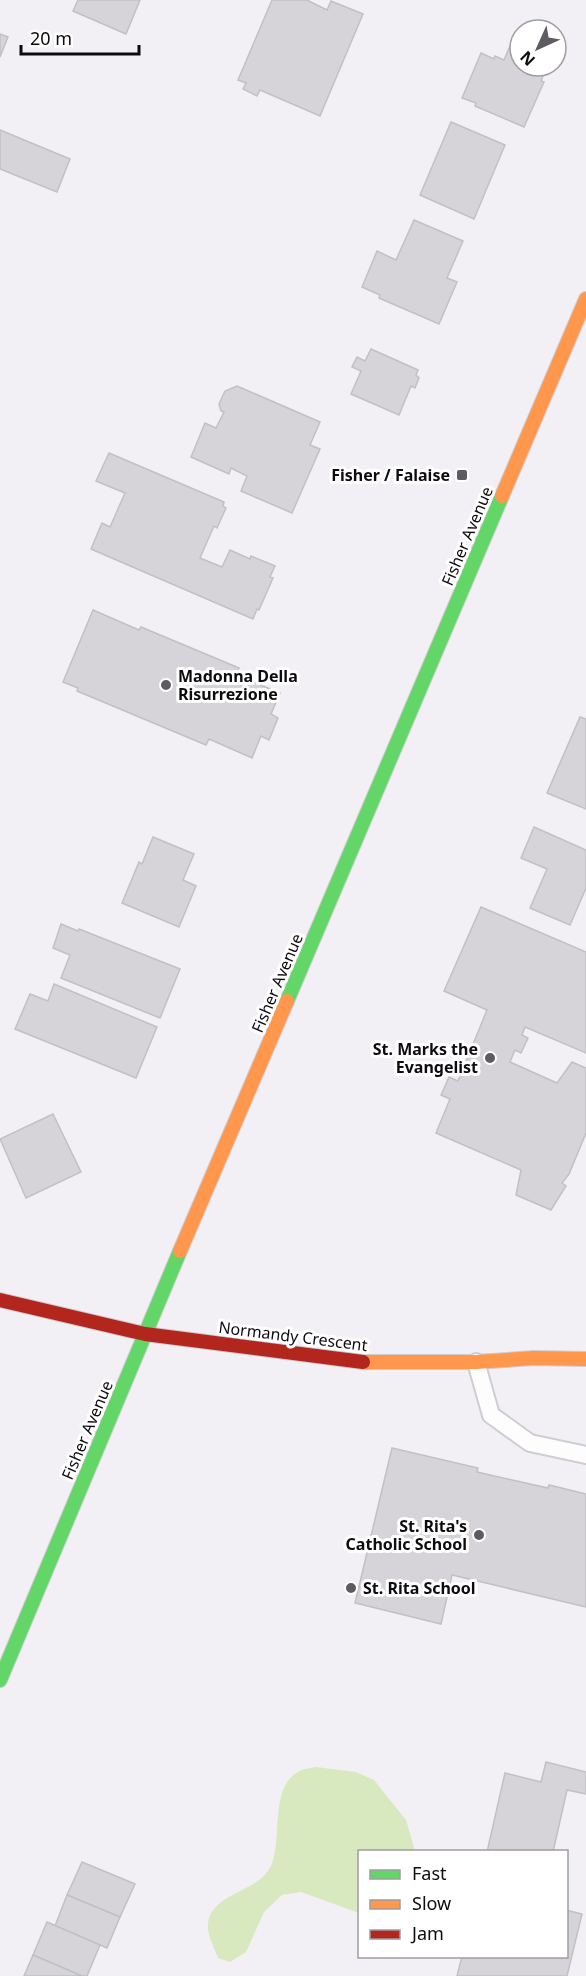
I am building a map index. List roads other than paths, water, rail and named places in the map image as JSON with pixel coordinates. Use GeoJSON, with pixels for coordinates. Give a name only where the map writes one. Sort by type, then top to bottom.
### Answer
{"type":"FeatureCollection","features":[{"type":"Feature","properties":{"kind":"main road","name":"Fisher Avenue"},"geometry":{"type":"LineString","coordinates":[[0,1680],[586,299]]}},
{"type":"Feature","properties":{"kind":"main road","name":"Normandy Crescent"},"geometry":{"type":"LineString","coordinates":[[0,1300],[145,1334],[352,1362],[586,1359]]}},
{"type":"Feature","properties":{"kind":"lane"},"geometry":{"type":"LineString","coordinates":[[476,1362],[491,1415],[530,1443],[586,1455]]}},
{"type":"Feature","properties":{"kind":"place","name":"Fisher / Falaise"},"geometry":{"type":"Point","coordinates":[462,475]}},
{"type":"Feature","properties":{"kind":"place","name":"Madonna Della Risurrezione"},"geometry":{"type":"Point","coordinates":[166,685]}},
{"type":"Feature","properties":{"kind":"place","name":"St. Marks the Evangelist"},"geometry":{"type":"Point","coordinates":[490,1058]}},
{"type":"Feature","properties":{"kind":"place","name":"St. Rita's Catholic School"},"geometry":{"type":"Point","coordinates":[479,1535]}},
{"type":"Feature","properties":{"kind":"place","name":"St. Rita School"},"geometry":{"type":"Point","coordinates":[351,1588]}}]}
